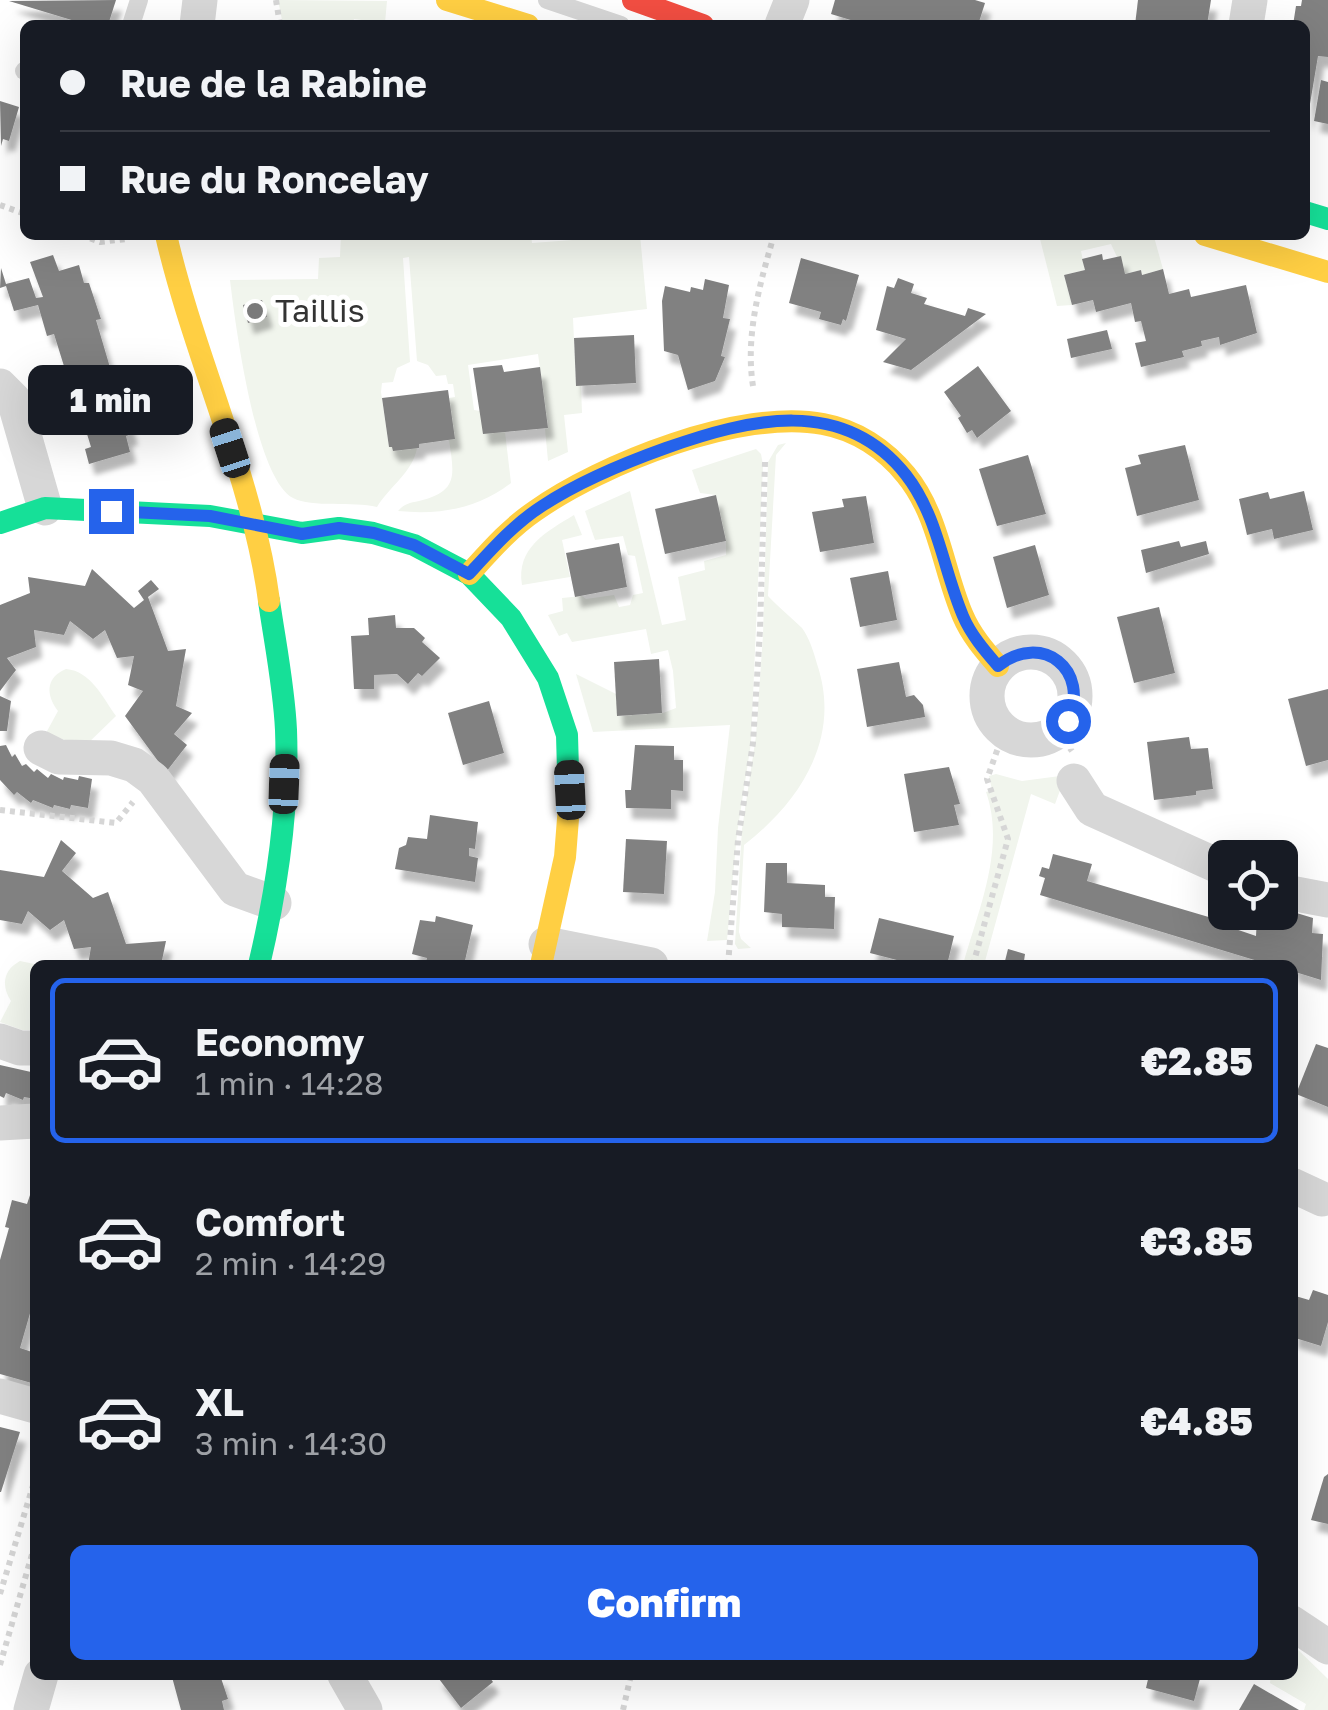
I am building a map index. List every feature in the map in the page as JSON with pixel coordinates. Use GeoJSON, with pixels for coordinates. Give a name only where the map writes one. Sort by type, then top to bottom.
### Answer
{"type":"FeatureCollection","features":[{"type":"Feature","properties":{"kind":"street"},"geometry":{"type":"LineString","coordinates":[[447,0],[512,20]]}},
{"type":"Feature","properties":{"kind":"street"},"geometry":{"type":"LineString","coordinates":[[634,0],[689,20]]}},
{"type":"Feature","properties":{"kind":"street"},"geometry":{"type":"LineString","coordinates":[[167,240],[181,300],[254,522],[266,575],[286,729],[274,903],[260,960]]}},
{"type":"Feature","properties":{"kind":"street"},"geometry":{"type":"LineString","coordinates":[[1222,240],[1328,272]]}},
{"type":"Feature","properties":{"kind":"street"},"geometry":{"type":"LineString","coordinates":[[0,386],[14,400],[45,508]]}},
{"type":"Feature","properties":{"kind":"street"},"geometry":{"type":"LineString","coordinates":[[469,574],[503,536],[558,497],[623,464],[714,431],[760,422],[782,419],[832,426],[859,436],[883,452],[925,503],[964,618],[998,666]]}},
{"type":"Feature","properties":{"kind":"street"},"geometry":{"type":"LineString","coordinates":[[0,524],[45,508],[210,516],[302,534],[339,528],[414,545],[469,574],[511,618],[548,678],[568,735],[570,790],[565,857],[543,954],[602,960]]}},
{"type":"Feature","properties":{"kind":"street"},"geometry":{"type":"LineString","coordinates":[[1038,652],[1064,666],[1076,693],[1068,721],[1058,732],[1031,740],[1004,731],[988,707],[990,679],[998,666],[1010,657],[1038,652]]}},
{"type":"Feature","properties":{"kind":"street"},"geometry":{"type":"LineString","coordinates":[[41,748],[60,757],[111,758],[134,766],[152,779],[235,889],[274,903]]}},
{"type":"Feature","properties":{"kind":"street"},"geometry":{"type":"LineString","coordinates":[[1074,782],[1092,809],[1208,861]]}},
{"type":"Feature","properties":{"kind":"street"},"geometry":{"type":"LineString","coordinates":[[1298,894],[1328,900]]}},
{"type":"Feature","properties":{"kind":"street"},"geometry":{"type":"LineString","coordinates":[[0,1041],[30,1048]]}},
{"type":"Feature","properties":{"kind":"street"},"geometry":{"type":"LineString","coordinates":[[0,1124],[30,1121]]}},
{"type":"Feature","properties":{"kind":"street"},"geometry":{"type":"LineString","coordinates":[[0,1396],[30,1405]]}},
{"type":"Feature","properties":{"kind":"street"},"geometry":{"type":"LineString","coordinates":[[1298,1627],[1328,1647]]}},
{"type":"Feature","properties":{"kind":"street"},"geometry":{"type":"LineString","coordinates":[[30,1710],[39,1680]]}},
{"type":"Feature","properties":{"kind":"street"},"geometry":{"type":"LineString","coordinates":[[348,1680],[366,1710]]}},
{"type":"Feature","properties":{"kind":"lane"},"geometry":{"type":"LineString","coordinates":[[547,0],[606,20]]}},
{"type":"Feature","properties":{"kind":"path"},"geometry":{"type":"LineString","coordinates":[[728,960],[738,840],[753,744],[760,630],[766,460],[750,369],[751,337],[773,240]]}},
{"type":"Feature","properties":{"kind":"path"},"geometry":{"type":"LineString","coordinates":[[974,960],[1008,839],[987,779],[1004,731]]}},
{"type":"Feature","properties":{"kind":"path"},"geometry":{"type":"LineString","coordinates":[[0,810],[116,823],[152,779]]}},
{"type":"Feature","properties":{"kind":"path"},"geometry":{"type":"LineString","coordinates":[[0,1594],[30,1495]]}},
{"type":"Feature","properties":{"kind":"path"},"geometry":{"type":"LineString","coordinates":[[0,1665],[30,1561]]}},
{"type":"Feature","properties":{"kind":"path"},"geometry":{"type":"LineString","coordinates":[[623,1710],[630,1680]]}},
{"type":"Feature","properties":{"kind":"shaded area"},"geometry":{"type":"Polygon","coordinates":[[[278,0],[387,1],[385,20],[282,20],[278,0]]]}},
{"type":"Feature","properties":{"kind":"shaded area"},"geometry":{"type":"Polygon","coordinates":[[[341,240],[532,243],[640,240],[647,309],[573,318],[576,385],[581,386],[582,413],[564,415],[568,452],[548,461],[548,427],[538,354],[468,365],[474,410],[505,432],[511,483],[485,499],[458,508],[398,511],[441,492],[451,480],[449,440],[454,438],[449,398],[455,397],[453,384],[448,384],[446,375],[436,376],[428,365],[417,361],[409,257],[403,258],[410,362],[397,368],[393,382],[382,383],[381,392],[389,447],[417,448],[415,457],[377,507],[301,501],[280,485],[258,431],[242,362],[230,280],[318,279],[319,258],[340,257],[341,240]]]}},
{"type":"Feature","properties":{"kind":"shaded area"},"geometry":{"type":"Polygon","coordinates":[[[1040,240],[1155,240],[1163,269],[1142,275],[1141,270],[1125,274],[1111,244],[1081,251],[1085,270],[1064,275],[1072,305],[1057,306],[1040,240]]]}},
{"type":"Feature","properties":{"kind":"shaded area"},"geometry":{"type":"Polygon","coordinates":[[[786,443],[776,455],[768,596],[802,628],[809,640],[823,691],[824,717],[820,742],[799,788],[765,828],[744,845],[739,932],[751,948],[738,949],[735,944],[742,829],[756,736],[763,635],[768,462],[778,445],[786,443]]]}},
{"type":"Feature","properties":{"kind":"shaded area"},"geometry":{"type":"Polygon","coordinates":[[[756,449],[763,465],[751,743],[727,940],[707,941],[730,725],[593,732],[576,674],[616,694],[618,716],[663,713],[676,708],[668,650],[651,654],[646,629],[572,642],[567,633],[559,636],[548,615],[563,611],[562,598],[614,595],[619,607],[630,605],[633,595],[643,593],[635,556],[628,555],[623,536],[595,540],[585,511],[630,491],[662,625],[686,620],[678,577],[705,570],[704,561],[726,555],[716,495],[700,493],[692,470],[756,449]]]}},
{"type":"Feature","properties":{"kind":"shaded area"},"geometry":{"type":"Polygon","coordinates":[[[574,515],[582,535],[562,540],[570,577],[522,585],[521,572],[528,551],[574,515]]]}},
{"type":"Feature","properties":{"kind":"shaded area"},"geometry":{"type":"Polygon","coordinates":[[[66,669],[89,680],[116,716],[84,747],[46,733],[58,711],[51,699],[51,682],[66,669]]]}},
{"type":"Feature","properties":{"kind":"shaded area"},"geometry":{"type":"Polygon","coordinates":[[[996,774],[1022,781],[1060,776],[1062,785],[1055,804],[1031,794],[985,960],[964,960],[991,857],[993,835],[986,792],[992,790],[989,776],[996,774]]]}},
{"type":"Feature","properties":{"kind":"shaded area"},"geometry":{"type":"Polygon","coordinates":[[[20,961],[30,963],[30,1030],[0,1022],[11,1001],[5,984],[20,961]]]}},
{"type":"Feature","properties":{"kind":"shaded area"},"geometry":{"type":"Polygon","coordinates":[[[1298,1650],[1328,1679],[1328,1710],[1304,1710],[1306,1704],[1270,1683],[1298,1680],[1298,1650]]]}},
{"type":"Feature","properties":{"kind":"building"},"geometry":{"type":"Polygon","coordinates":[[[116,0],[110,20],[72,20],[9,1],[116,0]]]}},
{"type":"Feature","properties":{"kind":"building"},"geometry":{"type":"Polygon","coordinates":[[[835,0],[985,3],[980,20],[851,20],[831,14],[835,0]]]}},
{"type":"Feature","properties":{"kind":"building"},"geometry":{"type":"Polygon","coordinates":[[[1138,0],[1211,0],[1208,20],[1136,20],[1138,0]]]}},
{"type":"Feature","properties":{"kind":"building"},"geometry":{"type":"Polygon","coordinates":[[[1302,0],[1328,0],[1328,57],[1318,56],[1310,104],[1310,20],[1294,20],[1296,6],[1301,6],[1302,0]]]}},
{"type":"Feature","properties":{"kind":"building"},"geometry":{"type":"Polygon","coordinates":[[[1321,80],[1328,82],[1328,124],[1314,121],[1321,80]]]}},
{"type":"Feature","properties":{"kind":"building"},"geometry":{"type":"Polygon","coordinates":[[[0,101],[19,107],[9,141],[3,139],[1,146],[0,101]]]}},
{"type":"Feature","properties":{"kind":"building"},"geometry":{"type":"Polygon","coordinates":[[[1102,254],[1103,260],[1121,256],[1125,274],[1141,270],[1142,275],[1163,269],[1169,294],[1189,289],[1191,297],[1246,285],[1257,333],[1220,345],[1219,337],[1201,341],[1202,346],[1182,351],[1184,357],[1141,367],[1135,343],[1146,341],[1141,321],[1135,322],[1131,303],[1096,312],[1093,300],[1072,305],[1064,275],[1085,270],[1082,259],[1102,254]]]}},
{"type":"Feature","properties":{"kind":"building"},"geometry":{"type":"Polygon","coordinates":[[[53,255],[59,271],[79,265],[84,283],[89,283],[101,319],[96,320],[114,381],[110,383],[114,400],[121,398],[132,434],[126,436],[130,452],[89,464],[85,449],[91,447],[80,411],[73,413],[67,396],[73,395],[54,334],[47,336],[38,305],[14,311],[6,286],[0,288],[1,268],[6,284],[29,278],[36,298],[43,297],[30,262],[53,255]]]}},
{"type":"Feature","properties":{"kind":"building"},"geometry":{"type":"Polygon","coordinates":[[[801,258],[859,275],[846,321],[843,319],[841,325],[819,319],[821,312],[789,303],[801,258]]]}},
{"type":"Feature","properties":{"kind":"building"},"geometry":{"type":"Polygon","coordinates":[[[898,278],[914,284],[911,293],[927,298],[924,304],[965,316],[968,308],[986,314],[911,370],[883,362],[906,339],[876,330],[887,286],[894,288],[898,278]]]}},
{"type":"Feature","properties":{"kind":"building"},"geometry":{"type":"Polygon","coordinates":[[[705,279],[729,285],[723,318],[730,319],[721,356],[725,357],[715,381],[688,390],[678,355],[664,351],[662,301],[665,286],[690,292],[691,287],[703,290],[705,279]]]}},
{"type":"Feature","properties":{"kind":"building","name":"Taillis"},"geometry":{"type":"Polygon","coordinates":[[[262,300],[267,317],[248,323],[243,305],[262,300]]]}},
{"type":"Feature","properties":{"kind":"building"},"geometry":{"type":"Polygon","coordinates":[[[1107,330],[1112,349],[1071,358],[1067,339],[1107,330]]]}},
{"type":"Feature","properties":{"kind":"building"},"geometry":{"type":"Polygon","coordinates":[[[634,335],[636,383],[576,386],[574,338],[634,335]]]}},
{"type":"Feature","properties":{"kind":"building"},"geometry":{"type":"Polygon","coordinates":[[[502,365],[504,372],[540,367],[548,428],[483,434],[473,368],[502,365]]]}},
{"type":"Feature","properties":{"kind":"building"},"geometry":{"type":"Polygon","coordinates":[[[978,366],[1011,411],[977,438],[972,430],[967,433],[958,418],[961,416],[944,392],[978,366]]]}},
{"type":"Feature","properties":{"kind":"building"},"geometry":{"type":"Polygon","coordinates":[[[448,390],[455,439],[393,451],[389,447],[382,398],[448,390]]]}},
{"type":"Feature","properties":{"kind":"building"},"geometry":{"type":"Polygon","coordinates":[[[1185,445],[1199,500],[1137,516],[1125,468],[1141,464],[1138,455],[1185,445]]]}},
{"type":"Feature","properties":{"kind":"building"},"geometry":{"type":"Polygon","coordinates":[[[1028,455],[1046,514],[997,526],[979,469],[1028,455]]]}},
{"type":"Feature","properties":{"kind":"building"},"geometry":{"type":"Polygon","coordinates":[[[1304,491],[1313,530],[1274,539],[1272,529],[1247,535],[1239,499],[1268,492],[1270,499],[1304,491]]]}},
{"type":"Feature","properties":{"kind":"building"},"geometry":{"type":"Polygon","coordinates":[[[716,495],[726,541],[665,554],[655,509],[716,495]]]}},
{"type":"Feature","properties":{"kind":"building"},"geometry":{"type":"Polygon","coordinates":[[[866,496],[874,543],[820,552],[812,512],[844,507],[842,499],[866,496]]]}},
{"type":"Feature","properties":{"kind":"building"},"geometry":{"type":"Polygon","coordinates":[[[1179,541],[1181,547],[1206,541],[1209,554],[1146,573],[1141,550],[1179,541]]]}},
{"type":"Feature","properties":{"kind":"building"},"geometry":{"type":"Polygon","coordinates":[[[619,543],[627,587],[575,597],[566,553],[619,543]]]}},
{"type":"Feature","properties":{"kind":"building"},"geometry":{"type":"Polygon","coordinates":[[[1035,545],[1049,595],[1007,608],[993,557],[1035,545]]]}},
{"type":"Feature","properties":{"kind":"building"},"geometry":{"type":"Polygon","coordinates":[[[92,569],[134,608],[144,600],[138,591],[151,580],[159,589],[148,597],[168,651],[186,649],[176,706],[192,713],[174,734],[187,745],[166,772],[125,716],[143,691],[128,685],[134,656],[117,658],[105,630],[93,639],[70,621],[64,635],[34,630],[36,647],[7,658],[16,670],[0,691],[0,605],[30,593],[28,577],[85,586],[92,569]]]}},
{"type":"Feature","properties":{"kind":"building"},"geometry":{"type":"Polygon","coordinates":[[[888,571],[897,620],[860,627],[850,578],[888,571]]]}},
{"type":"Feature","properties":{"kind":"building"},"geometry":{"type":"Polygon","coordinates":[[[1159,607],[1175,673],[1134,683],[1117,617],[1159,607]]]}},
{"type":"Feature","properties":{"kind":"building"},"geometry":{"type":"Polygon","coordinates":[[[395,615],[396,628],[414,628],[425,638],[422,642],[440,658],[408,684],[397,674],[374,675],[374,689],[354,689],[351,636],[369,635],[368,618],[395,615]]]}},
{"type":"Feature","properties":{"kind":"building"},"geometry":{"type":"Polygon","coordinates":[[[659,659],[662,713],[617,716],[614,662],[659,659]]]}},
{"type":"Feature","properties":{"kind":"building"},"geometry":{"type":"Polygon","coordinates":[[[899,662],[906,697],[914,695],[923,705],[925,717],[867,727],[857,669],[899,662]]]}},
{"type":"Feature","properties":{"kind":"building"},"geometry":{"type":"Polygon","coordinates":[[[1328,689],[1328,760],[1306,766],[1288,699],[1328,689]]]}},
{"type":"Feature","properties":{"kind":"building"},"geometry":{"type":"Polygon","coordinates":[[[0,696],[11,701],[7,731],[0,731],[0,696]]]}},
{"type":"Feature","properties":{"kind":"building"},"geometry":{"type":"Polygon","coordinates":[[[489,701],[504,753],[463,765],[448,713],[489,701]]]}},
{"type":"Feature","properties":{"kind":"building"},"geometry":{"type":"Polygon","coordinates":[[[1189,737],[1191,749],[1208,748],[1213,789],[1154,800],[1147,742],[1189,737]]]}},
{"type":"Feature","properties":{"kind":"building"},"geometry":{"type":"Polygon","coordinates":[[[6,745],[22,766],[26,764],[34,772],[37,769],[48,778],[51,774],[63,780],[78,780],[79,776],[92,779],[88,808],[53,808],[33,800],[31,803],[17,792],[14,795],[0,780],[0,746],[6,745]]]}},
{"type":"Feature","properties":{"kind":"building"},"geometry":{"type":"Polygon","coordinates":[[[635,745],[674,746],[674,760],[683,760],[683,791],[671,790],[671,809],[626,808],[625,790],[631,790],[635,745]]]}},
{"type":"Feature","properties":{"kind":"building"},"geometry":{"type":"Polygon","coordinates":[[[949,767],[960,804],[954,805],[959,825],[914,832],[904,774],[949,767]]]}},
{"type":"Feature","properties":{"kind":"building"},"geometry":{"type":"Polygon","coordinates":[[[430,815],[478,822],[475,849],[469,848],[469,856],[478,858],[475,882],[395,869],[399,848],[406,845],[408,837],[427,839],[430,815]]]}},
{"type":"Feature","properties":{"kind":"building"},"geometry":{"type":"Polygon","coordinates":[[[626,839],[667,841],[664,894],[623,892],[626,839]]]}},
{"type":"Feature","properties":{"kind":"building"},"geometry":{"type":"Polygon","coordinates":[[[61,840],[76,853],[62,871],[93,898],[108,892],[126,944],[166,941],[162,960],[89,960],[91,947],[74,949],[64,920],[50,930],[28,911],[22,924],[0,920],[0,870],[44,877],[61,840]]]}},
{"type":"Feature","properties":{"kind":"building"},"geometry":{"type":"Polygon","coordinates":[[[1053,854],[1092,864],[1087,881],[1208,917],[1208,930],[1238,930],[1256,936],[1256,930],[1298,930],[1298,913],[1313,918],[1312,933],[1323,934],[1321,980],[1298,973],[1298,960],[1254,960],[1040,895],[1045,878],[1039,876],[1042,867],[1049,869],[1053,854]]]}},
{"type":"Feature","properties":{"kind":"building"},"geometry":{"type":"Polygon","coordinates":[[[766,863],[787,863],[787,883],[825,885],[825,897],[835,897],[834,929],[782,927],[782,914],[764,912],[766,863]]]}},
{"type":"Feature","properties":{"kind":"building"},"geometry":{"type":"Polygon","coordinates":[[[436,916],[473,925],[465,960],[426,960],[412,954],[420,920],[435,922],[436,916]]]}},
{"type":"Feature","properties":{"kind":"building"},"geometry":{"type":"Polygon","coordinates":[[[879,918],[954,936],[948,960],[897,960],[870,953],[879,918]]]}},
{"type":"Feature","properties":{"kind":"building"},"geometry":{"type":"Polygon","coordinates":[[[1008,949],[1025,954],[1024,960],[1005,960],[1008,949]]]}},
{"type":"Feature","properties":{"kind":"building"},"geometry":{"type":"Polygon","coordinates":[[[1316,1044],[1328,1048],[1328,1107],[1298,1095],[1316,1044]]]}},
{"type":"Feature","properties":{"kind":"building"},"geometry":{"type":"Polygon","coordinates":[[[0,1065],[30,1072],[30,1098],[23,1100],[6,1093],[4,1098],[0,1096],[0,1065]]]}},
{"type":"Feature","properties":{"kind":"building"},"geometry":{"type":"Polygon","coordinates":[[[30,1195],[30,1313],[20,1348],[30,1351],[30,1383],[0,1374],[0,1260],[9,1228],[5,1227],[12,1200],[27,1204],[30,1195]]]}},
{"type":"Feature","properties":{"kind":"building"},"geometry":{"type":"Polygon","coordinates":[[[1313,1290],[1328,1295],[1328,1322],[1321,1346],[1298,1339],[1298,1297],[1309,1300],[1313,1290]]]}},
{"type":"Feature","properties":{"kind":"building"},"geometry":{"type":"Polygon","coordinates":[[[0,1427],[20,1432],[1,1492],[0,1492],[0,1427]]]}},
{"type":"Feature","properties":{"kind":"building"},"geometry":{"type":"Polygon","coordinates":[[[1328,1474],[1328,1524],[1311,1520],[1328,1474]]]}},
{"type":"Feature","properties":{"kind":"building"},"geometry":{"type":"Polygon","coordinates":[[[173,1680],[222,1680],[228,1699],[222,1701],[224,1710],[181,1710],[173,1680]]]}},
{"type":"Feature","properties":{"kind":"building"},"geometry":{"type":"Polygon","coordinates":[[[440,1680],[492,1680],[493,1682],[461,1708],[440,1680]]]}},
{"type":"Feature","properties":{"kind":"building"},"geometry":{"type":"Polygon","coordinates":[[[1148,1680],[1200,1680],[1194,1701],[1146,1688],[1148,1680]]]}},
{"type":"Feature","properties":{"kind":"building"},"geometry":{"type":"Polygon","coordinates":[[[1254,1684],[1299,1710],[1239,1710],[1254,1684]]]}},
{"type":"Feature","properties":{"kind":"traffic: fast"},"geometry":{"type":"LineString","coordinates":[[1310,214],[1328,219]]}},
{"type":"Feature","properties":{"kind":"traffic: fast"},"geometry":{"type":"LineString","coordinates":[[0,523],[45,508],[210,516],[302,533],[339,528],[414,545],[469,574],[511,618],[548,678],[567,735],[569,806]]}},
{"type":"Feature","properties":{"kind":"traffic: fast"},"geometry":{"type":"LineString","coordinates":[[260,960],[286,789],[286,730],[269,601]]}},
{"type":"Feature","properties":{"kind":"traffic: slow"},"geometry":{"type":"LineString","coordinates":[[447,0],[512,20]]}},
{"type":"Feature","properties":{"kind":"traffic: slow"},"geometry":{"type":"LineString","coordinates":[[167,240],[250,510],[269,601]]}},
{"type":"Feature","properties":{"kind":"traffic: slow"},"geometry":{"type":"LineString","coordinates":[[1222,240],[1328,272]]}},
{"type":"Feature","properties":{"kind":"traffic: slow"},"geometry":{"type":"LineString","coordinates":[[469,574],[535,511],[596,475],[714,432],[790,421],[823,424],[869,442],[906,475],[926,507],[966,623],[998,666]]}},
{"type":"Feature","properties":{"kind":"traffic: slow"},"geometry":{"type":"LineString","coordinates":[[542,960],[565,857],[569,806]]}},
{"type":"Feature","properties":{"kind":"traffic: jam"},"geometry":{"type":"LineString","coordinates":[[633,0],[689,20]]}},
{"type":"Feature","properties":{"kind":"place","name":"Taillis"},"geometry":{"type":"Point","coordinates":[255,311]}},
{"type":"Feature","properties":{"kind":"route"},"geometry":{"type":"LineString","coordinates":[[111,511],[210,516],[302,534],[339,528],[374,533],[414,545],[469,574],[503,536],[542,506],[623,464],[714,431],[760,422],[782,419],[832,426],[859,436],[883,452],[925,503],[964,618],[998,666],[1024,652],[1038,652],[1064,666],[1076,693],[1068,721]]}}]}
